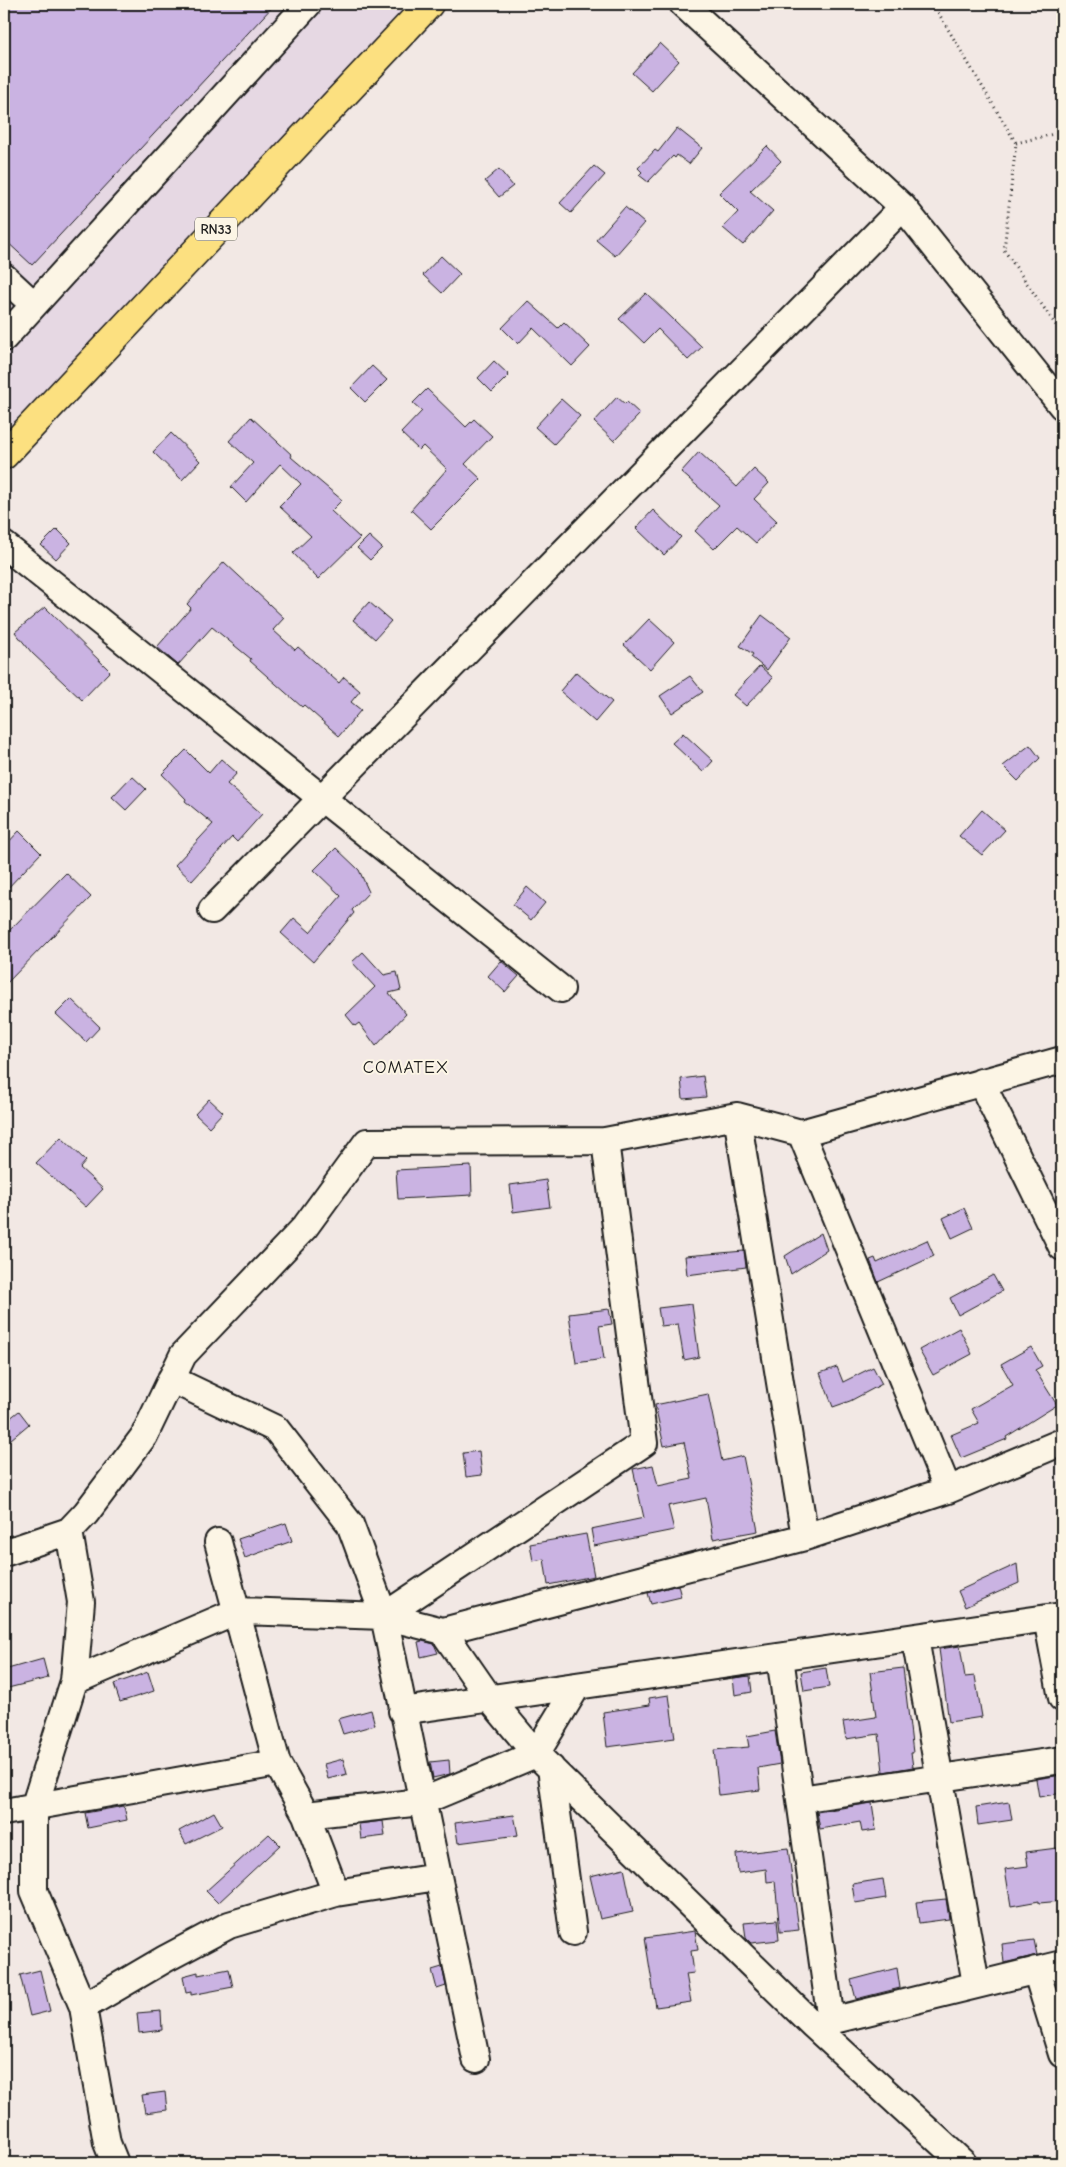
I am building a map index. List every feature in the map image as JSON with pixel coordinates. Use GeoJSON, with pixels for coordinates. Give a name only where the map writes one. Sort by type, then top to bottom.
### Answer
{"type":"FeatureCollection","features":[{"type":"Feature","properties":{"kind":"main road","name":"RN33"},"geometry":{"type":"LineString","coordinates":[[4,455],[429,4]]}},
{"type":"Feature","properties":{"kind":"street"},"geometry":{"type":"LineString","coordinates":[[4,338],[308,4]]}},
{"type":"Feature","properties":{"kind":"street"},"geometry":{"type":"LineString","coordinates":[[683,4],[903,207],[1062,406]]}},
{"type":"Feature","properties":{"kind":"street"},"geometry":{"type":"LineString","coordinates":[[212,910],[903,207]]}},
{"type":"Feature","properties":{"kind":"street"},"geometry":{"type":"LineString","coordinates":[[4,277],[34,305]]}},
{"type":"Feature","properties":{"kind":"street"},"geometry":{"type":"LineString","coordinates":[[4,545],[561,989]]}},
{"type":"Feature","properties":{"kind":"street"},"geometry":{"type":"LineString","coordinates":[[4,1553],[69,1531],[86,1513],[144,1436],[183,1355],[305,1227],[367,1142],[605,1141],[737,1116],[801,1133],[1062,1060]]}},
{"type":"Feature","properties":{"kind":"street"},"geometry":{"type":"LineString","coordinates":[[981,1082],[1062,1246]]}},
{"type":"Feature","properties":{"kind":"street"},"geometry":{"type":"LineString","coordinates":[[737,1116],[805,1537]]}},
{"type":"Feature","properties":{"kind":"street"},"geometry":{"type":"LineString","coordinates":[[801,1133],[948,1490]]}},
{"type":"Feature","properties":{"kind":"street"},"geometry":{"type":"LineString","coordinates":[[384,1616],[644,1444],[605,1141]]}},
{"type":"Feature","properties":{"kind":"street"},"geometry":{"type":"LineString","coordinates":[[171,1379],[276,1429],[350,1524],[384,1616],[402,1711],[476,2059]]}},
{"type":"Feature","properties":{"kind":"street"},"geometry":{"type":"LineString","coordinates":[[74,1681],[238,1611],[384,1616],[443,1631],[805,1537],[948,1490],[1062,1442]]}},
{"type":"Feature","properties":{"kind":"street"},"geometry":{"type":"LineString","coordinates":[[69,1531],[81,1602],[74,1681],[34,1808],[34,1891],[83,2007],[107,2143],[114,2163]]}},
{"type":"Feature","properties":{"kind":"street"},"geometry":{"type":"LineString","coordinates":[[218,1542],[238,1611],[277,1763],[306,1815],[336,1892]]}},
{"type":"Feature","properties":{"kind":"street"},"geometry":{"type":"LineString","coordinates":[[402,1711],[1055,1617],[1062,1698]]}},
{"type":"Feature","properties":{"kind":"street"},"geometry":{"type":"LineString","coordinates":[[443,1631],[490,1699],[544,1761],[822,2023],[963,2163]]}},
{"type":"Feature","properties":{"kind":"street"},"geometry":{"type":"LineString","coordinates":[[915,1638],[976,1984]]}},
{"type":"Feature","properties":{"kind":"street"},"geometry":{"type":"LineString","coordinates":[[780,1657],[800,1799],[822,2023]]}},
{"type":"Feature","properties":{"kind":"street"},"geometry":{"type":"LineString","coordinates":[[573,1932],[544,1761],[577,1686]]}},
{"type":"Feature","properties":{"kind":"street"},"geometry":{"type":"LineString","coordinates":[[800,1799],[1062,1760]]}},
{"type":"Feature","properties":{"kind":"street"},"geometry":{"type":"LineString","coordinates":[[306,1815],[421,1802],[544,1761]]}},
{"type":"Feature","properties":{"kind":"street"},"geometry":{"type":"LineString","coordinates":[[4,1812],[277,1763]]}},
{"type":"Feature","properties":{"kind":"street"},"geometry":{"type":"LineString","coordinates":[[83,2007],[165,1959],[229,1926],[336,1892],[437,1877]]}},
{"type":"Feature","properties":{"kind":"street"},"geometry":{"type":"LineString","coordinates":[[822,2023],[1062,1964]]}},
{"type":"Feature","properties":{"kind":"street"},"geometry":{"type":"LineString","coordinates":[[1036,1970],[1062,2054]]}},
{"type":"Feature","properties":{"kind":"path"},"geometry":{"type":"LineString","coordinates":[[933,4],[1016,143],[1004,250],[1062,334]]}},
{"type":"Feature","properties":{"kind":"path"},"geometry":{"type":"LineString","coordinates":[[1016,143],[1062,132]]}},
{"type":"Feature","properties":{"kind":"shaded area"},"geometry":{"type":"Polygon","coordinates":[[[4,4],[415,4],[4,444],[4,4]]]}},
{"type":"Feature","properties":{"kind":"building"},"geometry":{"type":"Polygon","coordinates":[[[4,4],[275,4],[32,265],[4,239],[4,4]]]}},
{"type":"Feature","properties":{"kind":"building"},"geometry":{"type":"Polygon","coordinates":[[[660,43],[679,61],[652,91],[632,73],[660,43]]]}},
{"type":"Feature","properties":{"kind":"building"},"geometry":{"type":"Polygon","coordinates":[[[677,128],[702,148],[689,164],[677,155],[675,158],[673,156],[648,182],[639,175],[642,172],[638,168],[655,150],[658,152],[677,128]]]}},
{"type":"Feature","properties":{"kind":"building"},"geometry":{"type":"Polygon","coordinates":[[[767,146],[781,161],[750,191],[773,211],[743,245],[723,228],[738,212],[719,193],[767,146]]]}},
{"type":"Feature","properties":{"kind":"building"},"geometry":{"type":"Polygon","coordinates":[[[594,166],[605,175],[571,213],[560,203],[594,166]]]}},
{"type":"Feature","properties":{"kind":"building"},"geometry":{"type":"Polygon","coordinates":[[[499,169],[513,186],[499,197],[485,181],[499,169]]]}},
{"type":"Feature","properties":{"kind":"building"},"geometry":{"type":"Polygon","coordinates":[[[625,207],[644,223],[615,256],[596,240],[625,207]]]}},
{"type":"Feature","properties":{"kind":"building"},"geometry":{"type":"Polygon","coordinates":[[[441,256],[460,274],[442,293],[423,275],[441,256]]]}},
{"type":"Feature","properties":{"kind":"building"},"geometry":{"type":"Polygon","coordinates":[[[646,293],[702,347],[688,360],[658,329],[644,343],[619,319],[646,293]]]}},
{"type":"Feature","properties":{"kind":"building"},"geometry":{"type":"Polygon","coordinates":[[[528,301],[558,328],[564,322],[590,347],[572,366],[533,328],[518,344],[502,328],[528,301]]]}},
{"type":"Feature","properties":{"kind":"building"},"geometry":{"type":"Polygon","coordinates":[[[494,361],[509,375],[492,392],[478,378],[494,361]]]}},
{"type":"Feature","properties":{"kind":"building"},"geometry":{"type":"Polygon","coordinates":[[[372,366],[387,380],[365,402],[351,388],[372,366]]]}},
{"type":"Feature","properties":{"kind":"building"},"geometry":{"type":"Polygon","coordinates":[[[427,389],[466,427],[474,419],[492,436],[465,464],[481,479],[431,529],[411,510],[447,469],[423,446],[419,450],[401,433],[422,411],[413,403],[427,389]]]}},
{"type":"Feature","properties":{"kind":"building"},"geometry":{"type":"Polygon","coordinates":[[[617,397],[625,404],[627,402],[640,414],[614,441],[594,422],[617,397]]]}},
{"type":"Feature","properties":{"kind":"building"},"geometry":{"type":"Polygon","coordinates":[[[561,399],[580,416],[554,444],[535,427],[561,399]]]}},
{"type":"Feature","properties":{"kind":"building"},"geometry":{"type":"Polygon","coordinates":[[[251,417],[292,455],[291,457],[342,500],[331,511],[360,538],[318,579],[293,553],[311,536],[279,506],[301,484],[280,464],[246,502],[231,487],[253,463],[229,441],[251,417]]]}},
{"type":"Feature","properties":{"kind":"building"},"geometry":{"type":"Polygon","coordinates":[[[171,433],[200,461],[182,480],[153,452],[171,433]]]}},
{"type":"Feature","properties":{"kind":"building"},"geometry":{"type":"Polygon","coordinates":[[[699,452],[737,487],[754,469],[769,483],[754,499],[777,521],[756,543],[737,526],[714,549],[695,531],[719,505],[681,472],[699,452]]]}},
{"type":"Feature","properties":{"kind":"building"},"geometry":{"type":"Polygon","coordinates":[[[653,510],[681,537],[664,555],[636,528],[653,510]]]}},
{"type":"Feature","properties":{"kind":"building"},"geometry":{"type":"Polygon","coordinates":[[[57,529],[71,543],[56,559],[41,545],[57,529]]]}},
{"type":"Feature","properties":{"kind":"building"},"geometry":{"type":"Polygon","coordinates":[[[369,536],[382,548],[370,560],[357,548],[369,536]]]}},
{"type":"Feature","properties":{"kind":"building"},"geometry":{"type":"Polygon","coordinates":[[[224,562],[284,618],[273,630],[295,650],[298,647],[339,683],[344,677],[360,691],[351,702],[361,710],[339,736],[304,705],[302,707],[250,661],[251,659],[212,627],[178,665],[157,647],[191,608],[187,604],[224,562]]]}},
{"type":"Feature","properties":{"kind":"building"},"geometry":{"type":"Polygon","coordinates":[[[369,602],[391,621],[375,639],[353,620],[369,602]]]}},
{"type":"Feature","properties":{"kind":"building"},"geometry":{"type":"Polygon","coordinates":[[[45,607],[110,671],[82,700],[32,653],[15,632],[45,607]]]}},
{"type":"Feature","properties":{"kind":"building"},"geometry":{"type":"Polygon","coordinates":[[[762,615],[791,637],[767,670],[751,657],[753,654],[740,646],[762,615]]]}},
{"type":"Feature","properties":{"kind":"building"},"geometry":{"type":"Polygon","coordinates":[[[649,619],[674,642],[650,669],[624,645],[649,619]]]}},
{"type":"Feature","properties":{"kind":"building"},"geometry":{"type":"Polygon","coordinates":[[[760,666],[773,678],[746,706],[733,695],[760,666]]]}},
{"type":"Feature","properties":{"kind":"building"},"geometry":{"type":"Polygon","coordinates":[[[576,672],[612,702],[595,722],[560,691],[576,672]]]}},
{"type":"Feature","properties":{"kind":"building"},"geometry":{"type":"Polygon","coordinates":[[[690,676],[703,692],[672,713],[660,696],[690,676]]]}},
{"type":"Feature","properties":{"kind":"building"},"geometry":{"type":"Polygon","coordinates":[[[683,733],[713,761],[703,772],[672,743],[683,733]]]}},
{"type":"Feature","properties":{"kind":"building"},"geometry":{"type":"Polygon","coordinates":[[[1030,745],[1040,758],[1018,781],[1003,766],[1030,745]]]}},
{"type":"Feature","properties":{"kind":"building"},"geometry":{"type":"Polygon","coordinates":[[[186,750],[209,773],[221,759],[237,773],[227,784],[262,814],[237,842],[232,837],[192,881],[175,865],[213,824],[185,801],[186,799],[162,774],[186,750]]]}},
{"type":"Feature","properties":{"kind":"building"},"geometry":{"type":"Polygon","coordinates":[[[132,776],[146,789],[126,810],[112,797],[132,776]]]}},
{"type":"Feature","properties":{"kind":"building"},"geometry":{"type":"Polygon","coordinates":[[[982,810],[1005,830],[982,855],[959,836],[982,810]]]}},
{"type":"Feature","properties":{"kind":"building"},"geometry":{"type":"Polygon","coordinates":[[[19,831],[41,853],[4,892],[4,847],[19,831]]]}},
{"type":"Feature","properties":{"kind":"building"},"geometry":{"type":"Polygon","coordinates":[[[336,848],[359,870],[369,892],[352,910],[354,913],[313,962],[281,933],[294,918],[310,932],[341,896],[314,870],[336,848]]]}},
{"type":"Feature","properties":{"kind":"building"},"geometry":{"type":"Polygon","coordinates":[[[66,873],[91,897],[4,986],[4,936],[66,873]]]}},
{"type":"Feature","properties":{"kind":"building"},"geometry":{"type":"Polygon","coordinates":[[[527,887],[545,903],[531,920],[513,905],[527,887]]]}},
{"type":"Feature","properties":{"kind":"building"},"geometry":{"type":"Polygon","coordinates":[[[363,952],[384,975],[397,972],[401,990],[389,993],[406,1014],[376,1046],[359,1023],[355,1026],[346,1015],[375,987],[352,962],[363,952]]]}},
{"type":"Feature","properties":{"kind":"building"},"geometry":{"type":"Polygon","coordinates":[[[501,961],[519,976],[505,992],[488,976],[501,961]]]}},
{"type":"Feature","properties":{"kind":"building"},"geometry":{"type":"Polygon","coordinates":[[[71,999],[100,1027],[86,1042],[56,1014],[71,999]]]}},
{"type":"Feature","properties":{"kind":"building"},"geometry":{"type":"Polygon","coordinates":[[[703,1076],[706,1097],[683,1099],[681,1079],[703,1076]]]}},
{"type":"Feature","properties":{"kind":"building"},"geometry":{"type":"Polygon","coordinates":[[[209,1099],[223,1112],[209,1127],[195,1114],[209,1099]]]}},
{"type":"Feature","properties":{"kind":"building"},"geometry":{"type":"Polygon","coordinates":[[[61,1137],[86,1161],[80,1168],[103,1189],[86,1207],[36,1163],[61,1137]]]}},
{"type":"Feature","properties":{"kind":"building"},"geometry":{"type":"Polygon","coordinates":[[[471,1166],[472,1195],[398,1199],[396,1170],[471,1166]]]}},
{"type":"Feature","properties":{"kind":"building"},"geometry":{"type":"Polygon","coordinates":[[[546,1180],[550,1207],[513,1212],[510,1185],[546,1180]]]}},
{"type":"Feature","properties":{"kind":"building"},"geometry":{"type":"Polygon","coordinates":[[[964,1208],[973,1228],[952,1238],[943,1218],[964,1208]]]}},
{"type":"Feature","properties":{"kind":"building"},"geometry":{"type":"Polygon","coordinates":[[[821,1233],[827,1250],[791,1274],[785,1256],[821,1233]]]}},
{"type":"Feature","properties":{"kind":"building"},"geometry":{"type":"Polygon","coordinates":[[[927,1240],[934,1256],[878,1282],[870,1260],[875,1258],[877,1263],[927,1240]]]}},
{"type":"Feature","properties":{"kind":"building"},"geometry":{"type":"Polygon","coordinates":[[[744,1251],[746,1267],[687,1275],[685,1256],[744,1251]]]}},
{"type":"Feature","properties":{"kind":"building"},"geometry":{"type":"Polygon","coordinates":[[[993,1275],[1002,1291],[958,1315],[950,1298],[993,1275]]]}},
{"type":"Feature","properties":{"kind":"building"},"geometry":{"type":"Polygon","coordinates":[[[692,1304],[699,1357],[684,1360],[678,1324],[661,1326],[658,1308],[692,1304]]]}},
{"type":"Feature","properties":{"kind":"building"},"geometry":{"type":"Polygon","coordinates":[[[609,1309],[612,1324],[599,1326],[604,1359],[576,1363],[569,1314],[609,1309]]]}},
{"type":"Feature","properties":{"kind":"building"},"geometry":{"type":"Polygon","coordinates":[[[959,1328],[972,1354],[933,1375],[919,1350],[959,1328]]]}},
{"type":"Feature","properties":{"kind":"building"},"geometry":{"type":"Polygon","coordinates":[[[1031,1347],[1042,1366],[1035,1370],[1057,1405],[1006,1437],[1007,1439],[961,1458],[951,1435],[979,1423],[971,1409],[1013,1385],[1001,1364],[1031,1347]]]}},
{"type":"Feature","properties":{"kind":"building"},"geometry":{"type":"Polygon","coordinates":[[[837,1367],[843,1382],[873,1367],[882,1384],[850,1401],[833,1407],[820,1373],[837,1367]]]}},
{"type":"Feature","properties":{"kind":"building"},"geometry":{"type":"Polygon","coordinates":[[[708,1394],[722,1461],[743,1456],[758,1531],[713,1539],[706,1498],[668,1506],[674,1530],[594,1546],[591,1529],[644,1518],[633,1469],[653,1465],[658,1486],[692,1479],[684,1442],[664,1446],[655,1405],[708,1394]]]}},
{"type":"Feature","properties":{"kind":"building"},"geometry":{"type":"Polygon","coordinates":[[[19,1411],[29,1424],[4,1445],[4,1423],[19,1411]]]}},
{"type":"Feature","properties":{"kind":"building"},"geometry":{"type":"Polygon","coordinates":[[[479,1451],[482,1475],[466,1477],[463,1453],[479,1451]]]}},
{"type":"Feature","properties":{"kind":"building"},"geometry":{"type":"Polygon","coordinates":[[[286,1523],[292,1541],[245,1558],[238,1539],[286,1523]]]}},
{"type":"Feature","properties":{"kind":"building"},"geometry":{"type":"Polygon","coordinates":[[[586,1534],[594,1576],[548,1585],[544,1559],[533,1561],[530,1544],[586,1534]]]}},
{"type":"Feature","properties":{"kind":"building"},"geometry":{"type":"Polygon","coordinates":[[[1017,1564],[1019,1583],[965,1607],[958,1591],[1017,1564]]]}},
{"type":"Feature","properties":{"kind":"building"},"geometry":{"type":"Polygon","coordinates":[[[678,1585],[681,1597],[651,1604],[648,1593],[678,1585]]]}},
{"type":"Feature","properties":{"kind":"building"},"geometry":{"type":"Polygon","coordinates":[[[418,1642],[434,1644],[438,1653],[421,1657],[418,1642]]]}},
{"type":"Feature","properties":{"kind":"building"},"geometry":{"type":"Polygon","coordinates":[[[960,1646],[965,1677],[975,1676],[982,1717],[949,1722],[939,1649],[960,1646]]]}},
{"type":"Feature","properties":{"kind":"building"},"geometry":{"type":"Polygon","coordinates":[[[43,1659],[48,1678],[4,1689],[4,1670],[43,1659]]]}},
{"type":"Feature","properties":{"kind":"building"},"geometry":{"type":"Polygon","coordinates":[[[826,1668],[829,1687],[804,1691],[801,1672],[826,1668]]]}},
{"type":"Feature","properties":{"kind":"building"},"geometry":{"type":"Polygon","coordinates":[[[903,1668],[913,1767],[883,1772],[879,1734],[846,1739],[843,1722],[876,1717],[870,1672],[903,1668]]]}},
{"type":"Feature","properties":{"kind":"building"},"geometry":{"type":"Polygon","coordinates":[[[148,1672],[154,1691],[120,1702],[114,1684],[148,1672]]]}},
{"type":"Feature","properties":{"kind":"building"},"geometry":{"type":"Polygon","coordinates":[[[750,1676],[752,1692],[735,1695],[733,1678],[750,1676]]]}},
{"type":"Feature","properties":{"kind":"building"},"geometry":{"type":"Polygon","coordinates":[[[669,1695],[675,1738],[607,1747],[603,1712],[650,1705],[649,1698],[669,1695]]]}},
{"type":"Feature","properties":{"kind":"building"},"geometry":{"type":"Polygon","coordinates":[[[371,1710],[375,1725],[343,1734],[338,1719],[371,1710]]]}},
{"type":"Feature","properties":{"kind":"building"},"geometry":{"type":"Polygon","coordinates":[[[775,1731],[780,1764],[758,1768],[760,1790],[719,1795],[714,1750],[749,1747],[747,1736],[775,1731]]]}},
{"type":"Feature","properties":{"kind":"building"},"geometry":{"type":"Polygon","coordinates":[[[343,1759],[347,1774],[328,1779],[324,1764],[343,1759]]]}},
{"type":"Feature","properties":{"kind":"building"},"geometry":{"type":"Polygon","coordinates":[[[449,1760],[450,1774],[433,1778],[430,1762],[449,1760]]]}},
{"type":"Feature","properties":{"kind":"building"},"geometry":{"type":"Polygon","coordinates":[[[1062,1775],[1062,1793],[1039,1797],[1036,1779],[1062,1775]]]}},
{"type":"Feature","properties":{"kind":"building"},"geometry":{"type":"Polygon","coordinates":[[[1009,1802],[1012,1820],[978,1825],[976,1807],[1009,1802]]]}},
{"type":"Feature","properties":{"kind":"building"},"geometry":{"type":"Polygon","coordinates":[[[872,1803],[876,1830],[862,1832],[860,1822],[820,1829],[817,1812],[872,1803]]]}},
{"type":"Feature","properties":{"kind":"building"},"geometry":{"type":"Polygon","coordinates":[[[124,1806],[127,1820],[88,1828],[85,1813],[124,1806]]]}},
{"type":"Feature","properties":{"kind":"building"},"geometry":{"type":"Polygon","coordinates":[[[214,1812],[222,1826],[186,1844],[179,1831],[214,1812]]]}},
{"type":"Feature","properties":{"kind":"building"},"geometry":{"type":"Polygon","coordinates":[[[514,1815],[518,1835],[458,1843],[455,1823],[514,1815]]]}},
{"type":"Feature","properties":{"kind":"building"},"geometry":{"type":"Polygon","coordinates":[[[383,1821],[385,1836],[361,1839],[359,1824],[383,1821]]]}},
{"type":"Feature","properties":{"kind":"building"},"geometry":{"type":"Polygon","coordinates":[[[269,1834],[280,1845],[218,1903],[206,1891],[269,1834]]]}},
{"type":"Feature","properties":{"kind":"building"},"geometry":{"type":"Polygon","coordinates":[[[788,1848],[799,1930],[780,1932],[775,1881],[767,1882],[766,1869],[738,1873],[736,1854],[788,1848]]]}},
{"type":"Feature","properties":{"kind":"building"},"geometry":{"type":"Polygon","coordinates":[[[1057,1848],[1062,1884],[1062,1901],[1039,1903],[1039,1901],[1011,1906],[1005,1869],[1028,1866],[1026,1852],[1057,1848]]]}},
{"type":"Feature","properties":{"kind":"building"},"geometry":{"type":"Polygon","coordinates":[[[624,1868],[633,1912],[600,1919],[590,1876],[624,1868]]]}},
{"type":"Feature","properties":{"kind":"building"},"geometry":{"type":"Polygon","coordinates":[[[883,1879],[886,1898],[855,1903],[852,1884],[883,1879]]]}},
{"type":"Feature","properties":{"kind":"building"},"geometry":{"type":"Polygon","coordinates":[[[946,1899],[949,1919],[919,1923],[916,1902],[946,1899]]]}},
{"type":"Feature","properties":{"kind":"building"},"geometry":{"type":"Polygon","coordinates":[[[777,1920],[779,1940],[751,1943],[746,1938],[744,1923],[777,1920]]]}},
{"type":"Feature","properties":{"kind":"building"},"geometry":{"type":"Polygon","coordinates":[[[695,1931],[698,1950],[691,1951],[694,1973],[686,1974],[691,2002],[656,2007],[645,1938],[695,1931]]]}},
{"type":"Feature","properties":{"kind":"building"},"geometry":{"type":"Polygon","coordinates":[[[1034,1940],[1037,1955],[1004,1963],[1002,1944],[1034,1940]]]}},
{"type":"Feature","properties":{"kind":"building"},"geometry":{"type":"Polygon","coordinates":[[[442,1967],[446,1986],[437,1989],[432,1970],[442,1967]]]}},
{"type":"Feature","properties":{"kind":"building"},"geometry":{"type":"Polygon","coordinates":[[[897,1968],[900,1988],[856,1999],[851,1980],[897,1968]]]}},
{"type":"Feature","properties":{"kind":"building"},"geometry":{"type":"Polygon","coordinates":[[[229,1969],[233,1987],[191,1995],[191,1992],[186,1993],[183,1976],[198,1972],[198,1975],[229,1969]]]}},
{"type":"Feature","properties":{"kind":"building"},"geometry":{"type":"Polygon","coordinates":[[[40,1970],[50,2011],[30,2016],[20,1975],[40,1970]]]}},
{"type":"Feature","properties":{"kind":"building"},"geometry":{"type":"Polygon","coordinates":[[[161,2011],[162,2030],[139,2033],[137,2013],[161,2011]]]}},
{"type":"Feature","properties":{"kind":"building"},"geometry":{"type":"Polygon","coordinates":[[[165,2092],[167,2110],[145,2113],[142,2095],[165,2092]]]}},
{"type":"Feature","properties":{"kind":"district","name":"COMATEX"},"geometry":{"type":"Point","coordinates":[406,1067]}}]}
